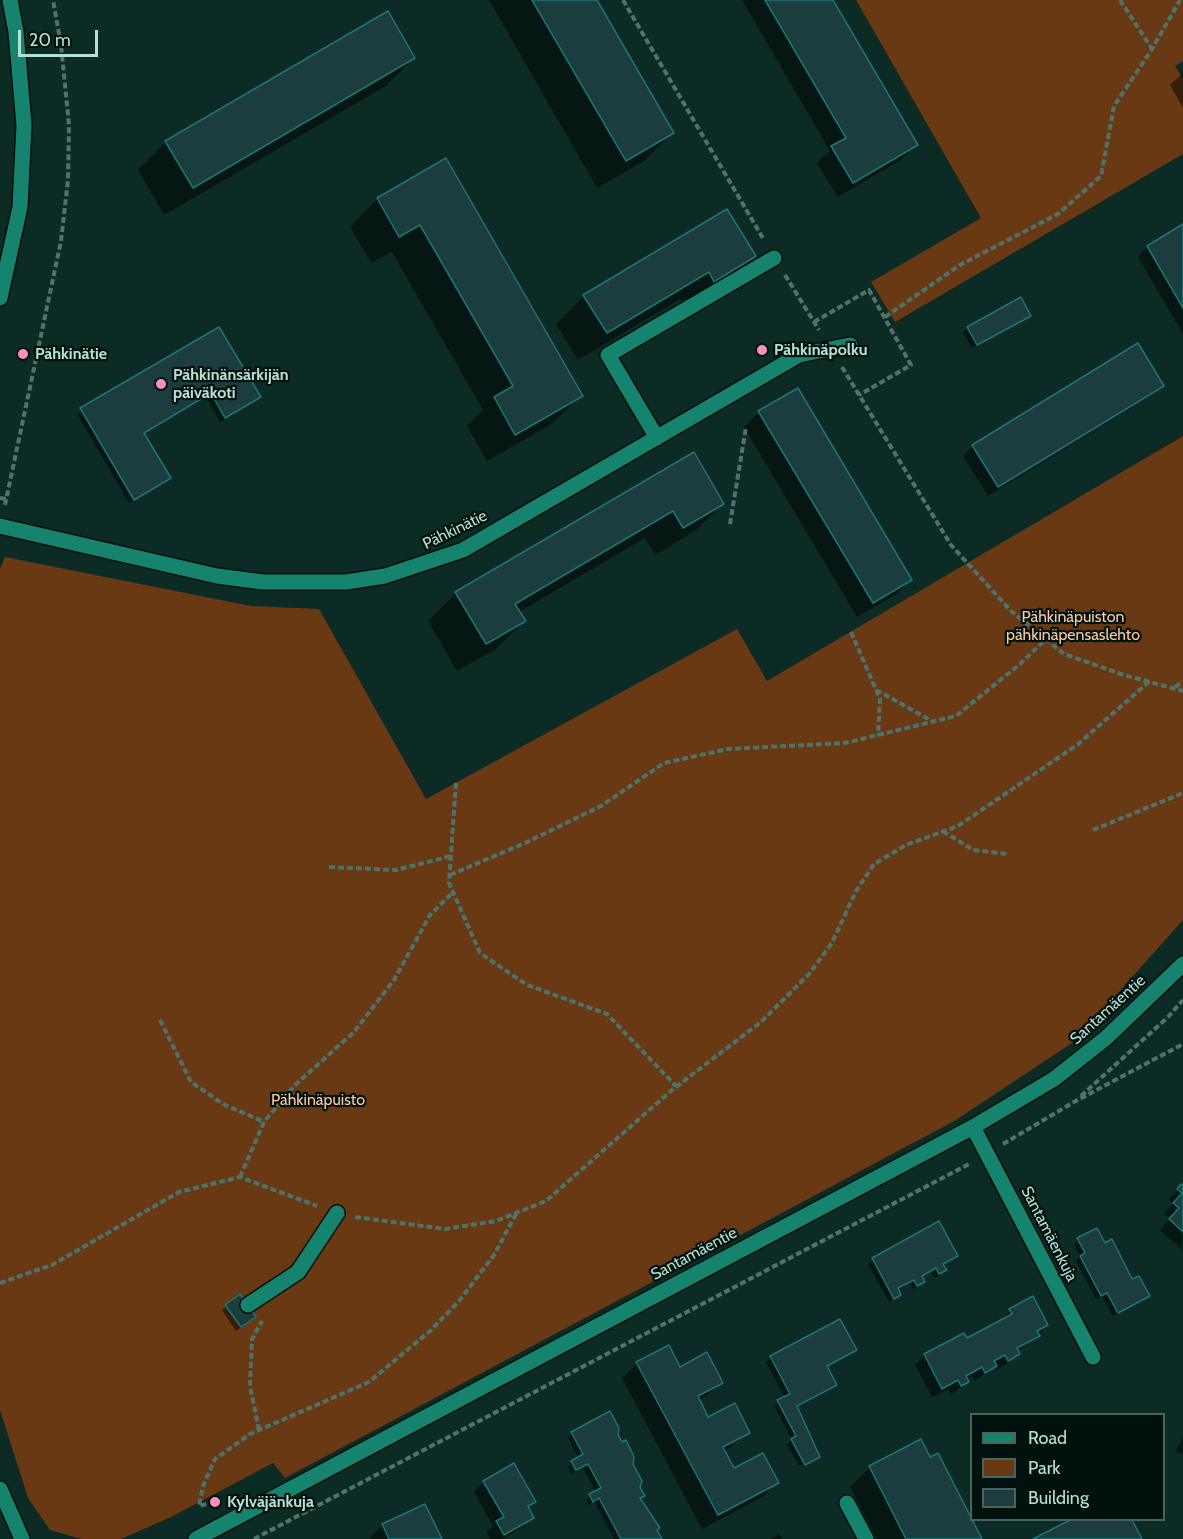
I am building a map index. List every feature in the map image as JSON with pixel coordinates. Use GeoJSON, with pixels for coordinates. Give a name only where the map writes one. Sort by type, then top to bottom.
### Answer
{"type":"FeatureCollection","features":[{"type":"Feature","properties":{"kind":"street"},"geometry":{"type":"LineString","coordinates":[[0,298],[20,207],[24,124],[16,32],[10,0]]}},
{"type":"Feature","properties":{"kind":"street"},"geometry":{"type":"LineString","coordinates":[[657,438],[608,355],[774,258]]}},
{"type":"Feature","properties":{"kind":"street","name":"Pähkinätie"},"geometry":{"type":"LineString","coordinates":[[1,527],[217,576],[263,582],[346,582],[385,576],[423,566],[463,550],[799,355],[850,345]]}},
{"type":"Feature","properties":{"kind":"street","name":"Santamäentie"},"geometry":{"type":"LineString","coordinates":[[196,1539],[974,1127],[1054,1079],[1106,1038],[1183,964]]}},
{"type":"Feature","properties":{"kind":"street","name":"Santamäenkuja"},"geometry":{"type":"LineString","coordinates":[[974,1127],[1093,1357]]}},
{"type":"Feature","properties":{"kind":"street"},"geometry":{"type":"LineString","coordinates":[[248,1305],[298,1272],[337,1213]]}},
{"type":"Feature","properties":{"kind":"street"},"geometry":{"type":"LineString","coordinates":[[0,1489],[22,1538]]}},
{"type":"Feature","properties":{"kind":"street"},"geometry":{"type":"LineString","coordinates":[[847,1503],[866,1539]]}},
{"type":"Feature","properties":{"kind":"path"},"geometry":{"type":"LineString","coordinates":[[1,527],[61,241],[68,180],[69,125],[62,45],[53,0]]}},
{"type":"Feature","properties":{"kind":"path"},"geometry":{"type":"LineString","coordinates":[[623,0],[774,258],[951,545],[1011,611],[1064,654],[1125,675],[1151,680],[1183,691]]}},
{"type":"Feature","properties":{"kind":"path"},"geometry":{"type":"LineString","coordinates":[[1120,0],[1152,49]]}},
{"type":"Feature","properties":{"kind":"path"},"geometry":{"type":"LineString","coordinates":[[885,317],[960,265],[1058,214],[1101,176],[1114,106],[1152,49],[1180,0]]}},
{"type":"Feature","properties":{"kind":"path"},"geometry":{"type":"LineString","coordinates":[[814,322],[869,290],[911,365],[859,395]]}},
{"type":"Feature","properties":{"kind":"path"},"geometry":{"type":"LineString","coordinates":[[730,524],[746,427]]}},
{"type":"Feature","properties":{"kind":"path"},"geometry":{"type":"LineString","coordinates":[[0,498],[6,499]]}},
{"type":"Feature","properties":{"kind":"path"},"geometry":{"type":"LineString","coordinates":[[851,632],[880,699],[878,735]]}},
{"type":"Feature","properties":{"kind":"path"},"geometry":{"type":"LineString","coordinates":[[450,875],[601,806],[664,764],[728,748],[844,743],[956,716],[1020,664],[1046,639]]}},
{"type":"Feature","properties":{"kind":"path"},"geometry":{"type":"LineString","coordinates":[[0,1283],[52,1265],[179,1192],[240,1177],[337,1213],[446,1229],[496,1221],[546,1201],[676,1086],[761,1022],[809,974],[832,943],[856,891],[874,864],[906,845],[958,826],[1077,745],[1151,680]]}},
{"type":"Feature","properties":{"kind":"path"},"geometry":{"type":"LineString","coordinates":[[1174,688],[1183,682]]}},
{"type":"Feature","properties":{"kind":"path"},"geometry":{"type":"LineString","coordinates":[[876,690],[932,721]]}},
{"type":"Feature","properties":{"kind":"path"},"geometry":{"type":"LineString","coordinates":[[456,783],[449,883],[480,953],[527,985],[607,1014],[676,1086]]}},
{"type":"Feature","properties":{"kind":"path"},"geometry":{"type":"LineString","coordinates":[[1093,830],[1183,793]]}},
{"type":"Feature","properties":{"kind":"path"},"geometry":{"type":"LineString","coordinates":[[943,831],[973,850],[1007,854]]}},
{"type":"Feature","properties":{"kind":"path"},"geometry":{"type":"LineString","coordinates":[[329,867],[396,870],[451,856]]}},
{"type":"Feature","properties":{"kind":"path"},"geometry":{"type":"LineString","coordinates":[[240,1177],[264,1122],[294,1086],[354,1032],[394,980],[430,915],[453,892]]}},
{"type":"Feature","properties":{"kind":"path"},"geometry":{"type":"LineString","coordinates":[[1074,1102],[1168,1017],[1183,1000]]}},
{"type":"Feature","properties":{"kind":"path"},"geometry":{"type":"LineString","coordinates":[[160,1020],[191,1082],[223,1104],[264,1122]]}},
{"type":"Feature","properties":{"kind":"path"},"geometry":{"type":"LineString","coordinates":[[254,1539],[988,1154],[1074,1102],[1183,1044]]}},
{"type":"Feature","properties":{"kind":"path"},"geometry":{"type":"LineString","coordinates":[[215,1503],[199,1506],[203,1486],[215,1459],[259,1430],[369,1382],[430,1331],[459,1301],[494,1255],[516,1213]]}},
{"type":"Feature","properties":{"kind":"path"},"geometry":{"type":"LineString","coordinates":[[259,1430],[250,1386],[252,1340],[267,1314],[263,1295]]}},
{"type":"Feature","properties":{"kind":"green space"},"geometry":{"type":"Polygon","coordinates":[[[856,0],[1183,0],[1183,61],[1175,66],[1183,79],[1183,154],[895,322],[871,282],[981,218],[856,0]]]}},
{"type":"Feature","properties":{"kind":"green space","name":"Pähkinäpuisto"},"geometry":{"type":"Polygon","coordinates":[[[1183,436],[1183,920],[1075,1041],[956,1120],[285,1478],[273,1463],[171,1517],[121,1539],[81,1539],[50,1530],[28,1498],[0,1410],[0,569],[5,557],[251,606],[319,609],[426,799],[737,629],[767,681],[1183,436]]]}},
{"type":"Feature","properties":{"kind":"building"},"geometry":{"type":"Polygon","coordinates":[[[532,0],[597,0],[674,133],[626,161],[532,0]]]}},
{"type":"Feature","properties":{"kind":"building"},"geometry":{"type":"Polygon","coordinates":[[[765,0],[833,0],[918,145],[853,183],[831,146],[846,138],[765,0]]]}},
{"type":"Feature","properties":{"kind":"building"},"geometry":{"type":"Polygon","coordinates":[[[388,11],[415,58],[193,188],[165,141],[388,11]]]}},
{"type":"Feature","properties":{"kind":"building"},"geometry":{"type":"Polygon","coordinates":[[[446,158],[583,396],[515,435],[494,397],[513,386],[420,225],[399,237],[377,198],[446,158]]]}},
{"type":"Feature","properties":{"kind":"building"},"geometry":{"type":"Polygon","coordinates":[[[727,209],[756,256],[714,282],[709,272],[607,333],[583,295],[727,209]]]}},
{"type":"Feature","properties":{"kind":"building"},"geometry":{"type":"Polygon","coordinates":[[[1183,224],[1183,308],[1147,246],[1183,224]]]}},
{"type":"Feature","properties":{"kind":"building"},"geometry":{"type":"Polygon","coordinates":[[[1021,297],[1031,316],[977,345],[967,327],[1021,297]]]}},
{"type":"Feature","properties":{"kind":"building"},"geometry":{"type":"Polygon","coordinates":[[[219,327],[261,397],[225,418],[211,393],[144,433],[171,478],[134,500],[80,408],[219,327]]]}},
{"type":"Feature","properties":{"kind":"building"},"geometry":{"type":"Polygon","coordinates":[[[1138,343],[1164,386],[998,487],[972,445],[1138,343]]]}},
{"type":"Feature","properties":{"kind":"building"},"geometry":{"type":"Polygon","coordinates":[[[798,388],[912,580],[873,603],[758,411],[798,388]]]}},
{"type":"Feature","properties":{"kind":"building"},"geometry":{"type":"Polygon","coordinates":[[[694,452],[724,504],[683,528],[673,511],[515,604],[526,621],[486,644],[455,592],[694,452]]]}},
{"type":"Feature","properties":{"kind":"building"},"geometry":{"type":"Polygon","coordinates":[[[1181,1184],[1183,1185],[1183,1232],[1169,1219],[1179,1208],[1173,1203],[1182,1193],[1177,1189],[1181,1184]]]}},
{"type":"Feature","properties":{"kind":"building"},"geometry":{"type":"Polygon","coordinates":[[[939,1221],[958,1256],[943,1264],[947,1270],[939,1274],[936,1268],[922,1276],[925,1282],[917,1286],[914,1280],[898,1288],[901,1295],[894,1299],[872,1258],[939,1221]]]}},
{"type":"Feature","properties":{"kind":"building"},"geometry":{"type":"Polygon","coordinates":[[[1097,1228],[1105,1243],[1112,1239],[1132,1279],[1139,1276],[1150,1296],[1118,1313],[1107,1293],[1101,1296],[1080,1256],[1085,1253],[1077,1238],[1097,1228]]]}},
{"type":"Feature","properties":{"kind":"building"},"geometry":{"type":"Polygon","coordinates":[[[240,1294],[256,1317],[241,1327],[225,1305],[240,1294]]]}},
{"type":"Feature","properties":{"kind":"building"},"geometry":{"type":"Polygon","coordinates":[[[1033,1296],[1048,1325],[1037,1331],[1040,1336],[1017,1348],[1020,1354],[1008,1361],[1005,1355],[994,1361],[997,1366],[985,1373],[982,1367],[966,1376],[969,1382],[961,1386],[958,1380],[942,1389],[924,1354],[964,1333],[967,1338],[1012,1314],[1009,1309],[1033,1296]]]}},
{"type":"Feature","properties":{"kind":"building"},"geometry":{"type":"Polygon","coordinates":[[[840,1319],[857,1350],[827,1366],[837,1385],[797,1406],[820,1457],[805,1465],[791,1439],[796,1436],[777,1400],[790,1394],[770,1356],[840,1319]]]}},
{"type":"Feature","properties":{"kind":"building"},"geometry":{"type":"Polygon","coordinates":[[[669,1345],[680,1367],[707,1352],[723,1383],[698,1396],[708,1417],[735,1403],[750,1433],[723,1447],[734,1468],[763,1453],[779,1483],[718,1515],[636,1362],[669,1345]]]}},
{"type":"Feature","properties":{"kind":"building"},"geometry":{"type":"Polygon","coordinates":[[[610,1411],[619,1428],[618,1435],[622,1442],[626,1440],[634,1457],[633,1464],[642,1481],[640,1487],[645,1496],[640,1498],[660,1528],[657,1530],[662,1539],[621,1539],[599,1498],[593,1502],[589,1494],[601,1488],[588,1464],[576,1470],[571,1461],[583,1454],[571,1432],[610,1411]]]}},
{"type":"Feature","properties":{"kind":"building"},"geometry":{"type":"Polygon","coordinates":[[[921,1439],[930,1457],[938,1453],[970,1516],[970,1521],[973,1521],[982,1539],[906,1539],[869,1466],[921,1439]]]}},
{"type":"Feature","properties":{"kind":"building"},"geometry":{"type":"Polygon","coordinates":[[[514,1463],[536,1502],[528,1506],[534,1518],[504,1535],[496,1521],[504,1517],[483,1481],[514,1463]]]}},
{"type":"Feature","properties":{"kind":"building"},"geometry":{"type":"Polygon","coordinates":[[[425,1504],[442,1539],[389,1539],[382,1524],[425,1504]]]}},
{"type":"Feature","properties":{"kind":"building"},"geometry":{"type":"Polygon","coordinates":[[[1068,1521],[1133,1521],[1142,1539],[1033,1539],[1068,1521]]]}},
{"type":"Feature","properties":{"kind":"place","name":"Pähkinäpolku"},"geometry":{"type":"Point","coordinates":[762,350]}},
{"type":"Feature","properties":{"kind":"place","name":"Pähkinätie"},"geometry":{"type":"Point","coordinates":[23,354]}},
{"type":"Feature","properties":{"kind":"place","name":"Pähkinänsärkijän päiväkoti"},"geometry":{"type":"Point","coordinates":[161,384]}},
{"type":"Feature","properties":{"kind":"place","name":"Kylväjänkuja"},"geometry":{"type":"Point","coordinates":[215,1502]}},
{"type":"Feature","properties":{"kind":"park label","name":"Pähkinäpuiston pähkinäpensaslehto"},"geometry":{"type":"Point","coordinates":[1073,626]}}]}
